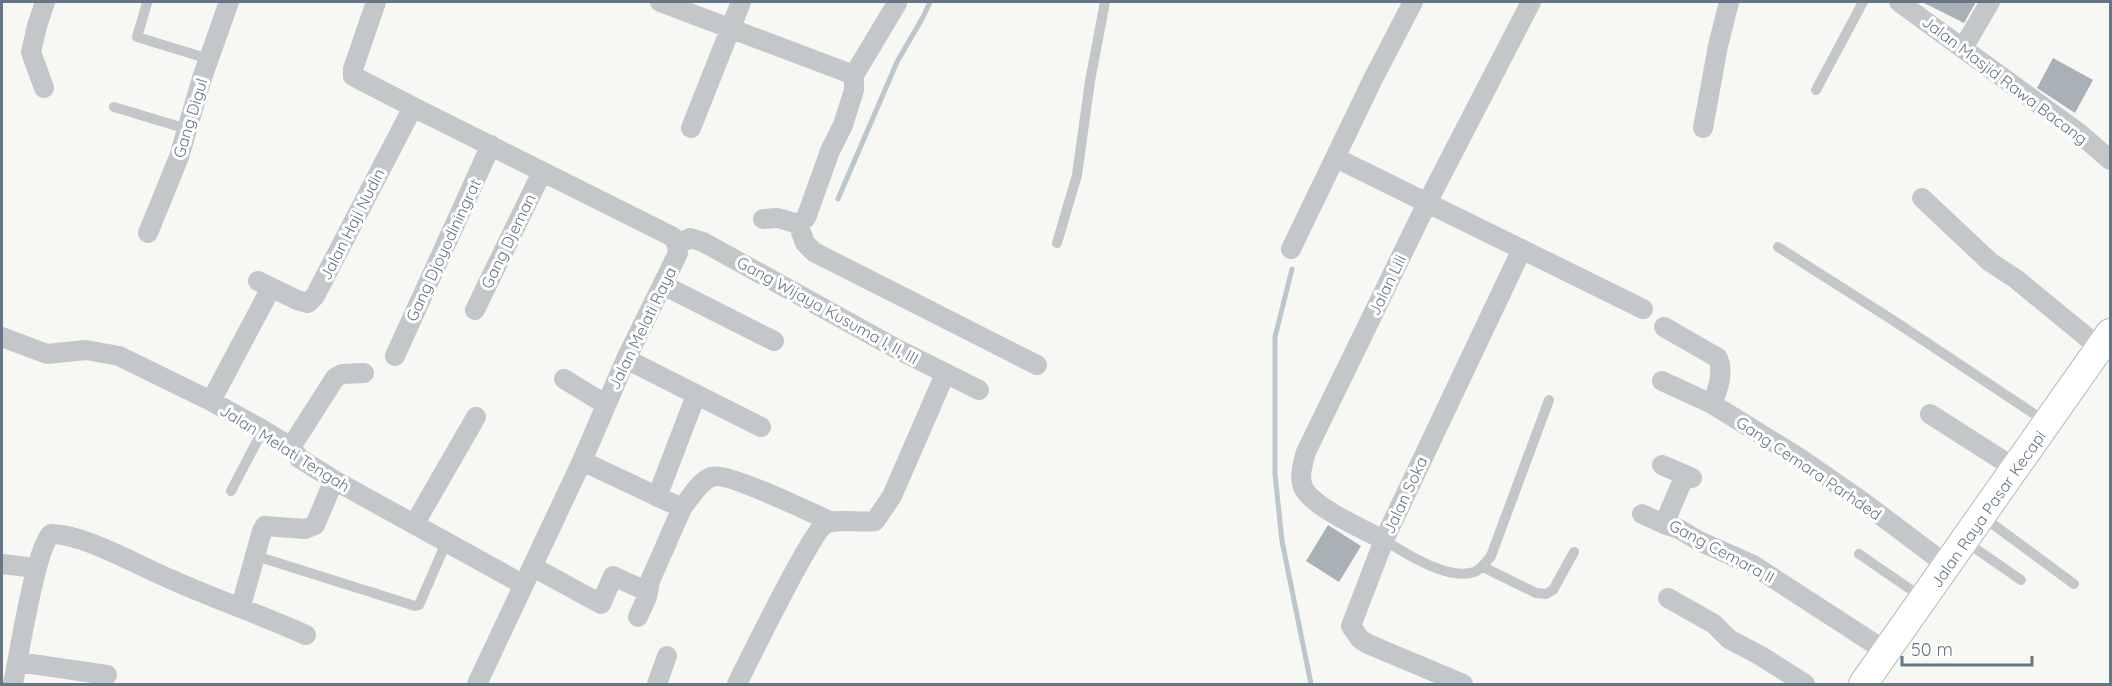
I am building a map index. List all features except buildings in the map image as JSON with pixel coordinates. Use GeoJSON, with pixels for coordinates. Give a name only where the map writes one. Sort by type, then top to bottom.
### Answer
{"type":"FeatureCollection","features":[{"type":"Feature","properties":{"kind":"street"},"geometry":{"type":"LineString","coordinates":[[44,88],[32,52],[45,2]]}},
{"type":"Feature","properties":{"kind":"street","name":"Gang Digul"},"geometry":{"type":"LineString","coordinates":[[148,233],[179,157],[229,2]]}},
{"type":"Feature","properties":{"kind":"street","name":"Jalan Melati Raya"},"geometry":{"type":"LineString","coordinates":[[376,2],[353,69],[353,76],[672,237],[677,245],[678,253],[605,404],[582,461],[477,684]]}},
{"type":"Feature","properties":{"kind":"street"},"geometry":{"type":"LineString","coordinates":[[660,2],[732,27],[854,75]]}},
{"type":"Feature","properties":{"kind":"street"},"geometry":{"type":"LineString","coordinates":[[691,128],[741,2]]}},
{"type":"Feature","properties":{"kind":"street"},"geometry":{"type":"LineString","coordinates":[[1291,249],[1413,2]]}},
{"type":"Feature","properties":{"kind":"street","name":"Jalan Lili"},"geometry":{"type":"LineString","coordinates":[[1384,540],[1335,514],[1308,494],[1304,489],[1302,467],[1306,452],[1427,203],[1531,2]]}},
{"type":"Feature","properties":{"kind":"street"},"geometry":{"type":"LineString","coordinates":[[1703,128],[1718,46],[1729,2]]}},
{"type":"Feature","properties":{"kind":"street","name":"Jalan Masjid Rawa Bacang"},"geometry":{"type":"LineString","coordinates":[[1899,2],[2079,133],[2110,160]]}},
{"type":"Feature","properties":{"kind":"street"},"geometry":{"type":"LineString","coordinates":[[1963,48],[1990,2]]}},
{"type":"Feature","properties":{"kind":"street"},"geometry":{"type":"LineString","coordinates":[[798,224],[806,218],[830,151],[843,125],[854,90],[854,75],[897,3]]}},
{"type":"Feature","properties":{"kind":"street","name":"Jalan Haji Nudin"},"geometry":{"type":"LineString","coordinates":[[211,401],[264,284],[308,303],[315,296],[413,107]]}},
{"type":"Feature","properties":{"kind":"street","name":"Gang Djoyodiningrat"},"geometry":{"type":"LineString","coordinates":[[395,356],[491,145]]}},
{"type":"Feature","properties":{"kind":"street"},"geometry":{"type":"LineString","coordinates":[[1336,158],[1643,309]]}},
{"type":"Feature","properties":{"kind":"street","name":"Gang Djeman"},"geometry":{"type":"LineString","coordinates":[[475,310],[542,172]]}},
{"type":"Feature","properties":{"kind":"street"},"geometry":{"type":"LineString","coordinates":[[1922,198],[1990,262],[2105,341]]}},
{"type":"Feature","properties":{"kind":"street"},"geometry":{"type":"LineString","coordinates":[[763,219],[778,218],[798,224]]}},
{"type":"Feature","properties":{"kind":"street"},"geometry":{"type":"LineString","coordinates":[[798,224],[806,243],[814,252],[1037,365]]}},
{"type":"Feature","properties":{"kind":"street","name":"Gang Wijaya Kusuma I, II, III"},"geometry":{"type":"LineString","coordinates":[[677,245],[690,238],[703,242],[945,374],[979,390]]}},
{"type":"Feature","properties":{"kind":"street","name":"Jalan Soka"},"geometry":{"type":"LineString","coordinates":[[1463,684],[1368,644],[1354,632],[1351,626],[1384,540],[1522,249]]}},
{"type":"Feature","properties":{"kind":"street"},"geometry":{"type":"LineString","coordinates":[[663,285],[774,341]]}},
{"type":"Feature","properties":{"kind":"street"},"geometry":{"type":"LineString","coordinates":[[1664,327],[1718,358],[1721,374],[1712,404]]}},
{"type":"Feature","properties":{"kind":"street","name":"Jalan Melati Tengah"},"geometry":{"type":"LineString","coordinates":[[2,338],[47,354],[86,350],[119,356],[211,401],[291,447],[299,458],[334,480],[524,585]]}},
{"type":"Feature","properties":{"kind":"street","name":"Jalan Raya Pasar Kecapi"},"geometry":{"type":"LineString","coordinates":[[1863,684],[2105,341]]}},
{"type":"Feature","properties":{"kind":"street"},"geometry":{"type":"LineString","coordinates":[[626,359],[761,427]]}},
{"type":"Feature","properties":{"kind":"street"},"geometry":{"type":"LineString","coordinates":[[291,447],[335,378],[342,374],[364,373]]}},
{"type":"Feature","properties":{"kind":"street"},"geometry":{"type":"LineString","coordinates":[[737,684],[816,532],[822,525],[832,522],[875,521],[882,513],[910,458],[945,374]]}},
{"type":"Feature","properties":{"kind":"street"},"geometry":{"type":"LineString","coordinates":[[564,379],[605,404]]}},
{"type":"Feature","properties":{"kind":"street","name":"Gang Cemara Parhded"},"geometry":{"type":"LineString","coordinates":[[1662,381],[1712,404],[1798,457],[1863,502],[1948,566]]}},
{"type":"Feature","properties":{"kind":"street"},"geometry":{"type":"LineString","coordinates":[[657,497],[693,403]]}},
{"type":"Feature","properties":{"kind":"street"},"geometry":{"type":"LineString","coordinates":[[1930,414],[2016,470]]}},
{"type":"Feature","properties":{"kind":"street"},"geometry":{"type":"LineString","coordinates":[[415,523],[476,417]]}},
{"type":"Feature","properties":{"kind":"street"},"geometry":{"type":"LineString","coordinates":[[582,461],[682,508]]}},
{"type":"Feature","properties":{"kind":"street","name":"Gang Cemara II"},"geometry":{"type":"LineString","coordinates":[[1662,465],[1689,477],[1664,524],[1753,565],[1887,652]]}},
{"type":"Feature","properties":{"kind":"street"},"geometry":{"type":"LineString","coordinates":[[638,617],[650,581],[682,508],[705,480],[714,476],[727,478],[832,522]]}},
{"type":"Feature","properties":{"kind":"street"},"geometry":{"type":"LineString","coordinates":[[241,606],[261,531],[265,526],[305,529],[315,525],[334,480]]}},
{"type":"Feature","properties":{"kind":"street"},"geometry":{"type":"LineString","coordinates":[[1642,514],[1664,524]]}},
{"type":"Feature","properties":{"kind":"street"},"geometry":{"type":"LineString","coordinates":[[13,684],[36,568],[47,538],[51,534],[88,542],[172,580],[241,606],[306,635]]}},
{"type":"Feature","properties":{"kind":"street"},"geometry":{"type":"LineString","coordinates":[[2,564],[36,568]]}},
{"type":"Feature","properties":{"kind":"street"},"geometry":{"type":"LineString","coordinates":[[533,567],[601,604],[613,576],[648,592]]}},
{"type":"Feature","properties":{"kind":"street"},"geometry":{"type":"LineString","coordinates":[[1668,598],[1714,624],[1729,639],[1805,684]]}},
{"type":"Feature","properties":{"kind":"street"},"geometry":{"type":"LineString","coordinates":[[657,684],[667,656]]}},
{"type":"Feature","properties":{"kind":"street"},"geometry":{"type":"LineString","coordinates":[[18,662],[107,675]]}},
{"type":"Feature","properties":{"kind":"lane"},"geometry":{"type":"LineString","coordinates":[[1057,243],[1077,175],[1090,81],[1105,2]]}},
{"type":"Feature","properties":{"kind":"lane"},"geometry":{"type":"LineString","coordinates":[[1816,90],[1863,2]]}},
{"type":"Feature","properties":{"kind":"lane"},"geometry":{"type":"LineString","coordinates":[[147,3],[137,37],[209,59]]}},
{"type":"Feature","properties":{"kind":"lane"},"geometry":{"type":"LineString","coordinates":[[114,106],[187,129]]}},
{"type":"Feature","properties":{"kind":"lane"},"geometry":{"type":"LineString","coordinates":[[1778,247],[2048,423]]}},
{"type":"Feature","properties":{"kind":"lane"},"geometry":{"type":"LineString","coordinates":[[1384,540],[1418,561],[1446,570],[1474,573],[1483,567],[1491,556],[1549,400]]}},
{"type":"Feature","properties":{"kind":"lane"},"geometry":{"type":"LineString","coordinates":[[231,491],[262,430]]}},
{"type":"Feature","properties":{"kind":"lane"},"geometry":{"type":"LineString","coordinates":[[1983,517],[2074,584]]}},
{"type":"Feature","properties":{"kind":"lane"},"geometry":{"type":"LineString","coordinates":[[1966,541],[2021,580]]}},
{"type":"Feature","properties":{"kind":"lane"},"geometry":{"type":"LineString","coordinates":[[256,556],[416,606],[419,605],[446,543]]}},
{"type":"Feature","properties":{"kind":"lane"},"geometry":{"type":"LineString","coordinates":[[1483,567],[1536,593],[1546,594],[1553,590],[1574,552]]}},
{"type":"Feature","properties":{"kind":"lane"},"geometry":{"type":"LineString","coordinates":[[1859,554],[1925,599]]}},
{"type":"Feature","properties":{"kind":"waterway"},"geometry":{"type":"LineString","coordinates":[[838,199],[897,62],[930,2]]}},
{"type":"Feature","properties":{"kind":"waterway"},"geometry":{"type":"LineString","coordinates":[[1292,269],[1275,337],[1275,474],[1282,541],[1311,684]]}}]}
